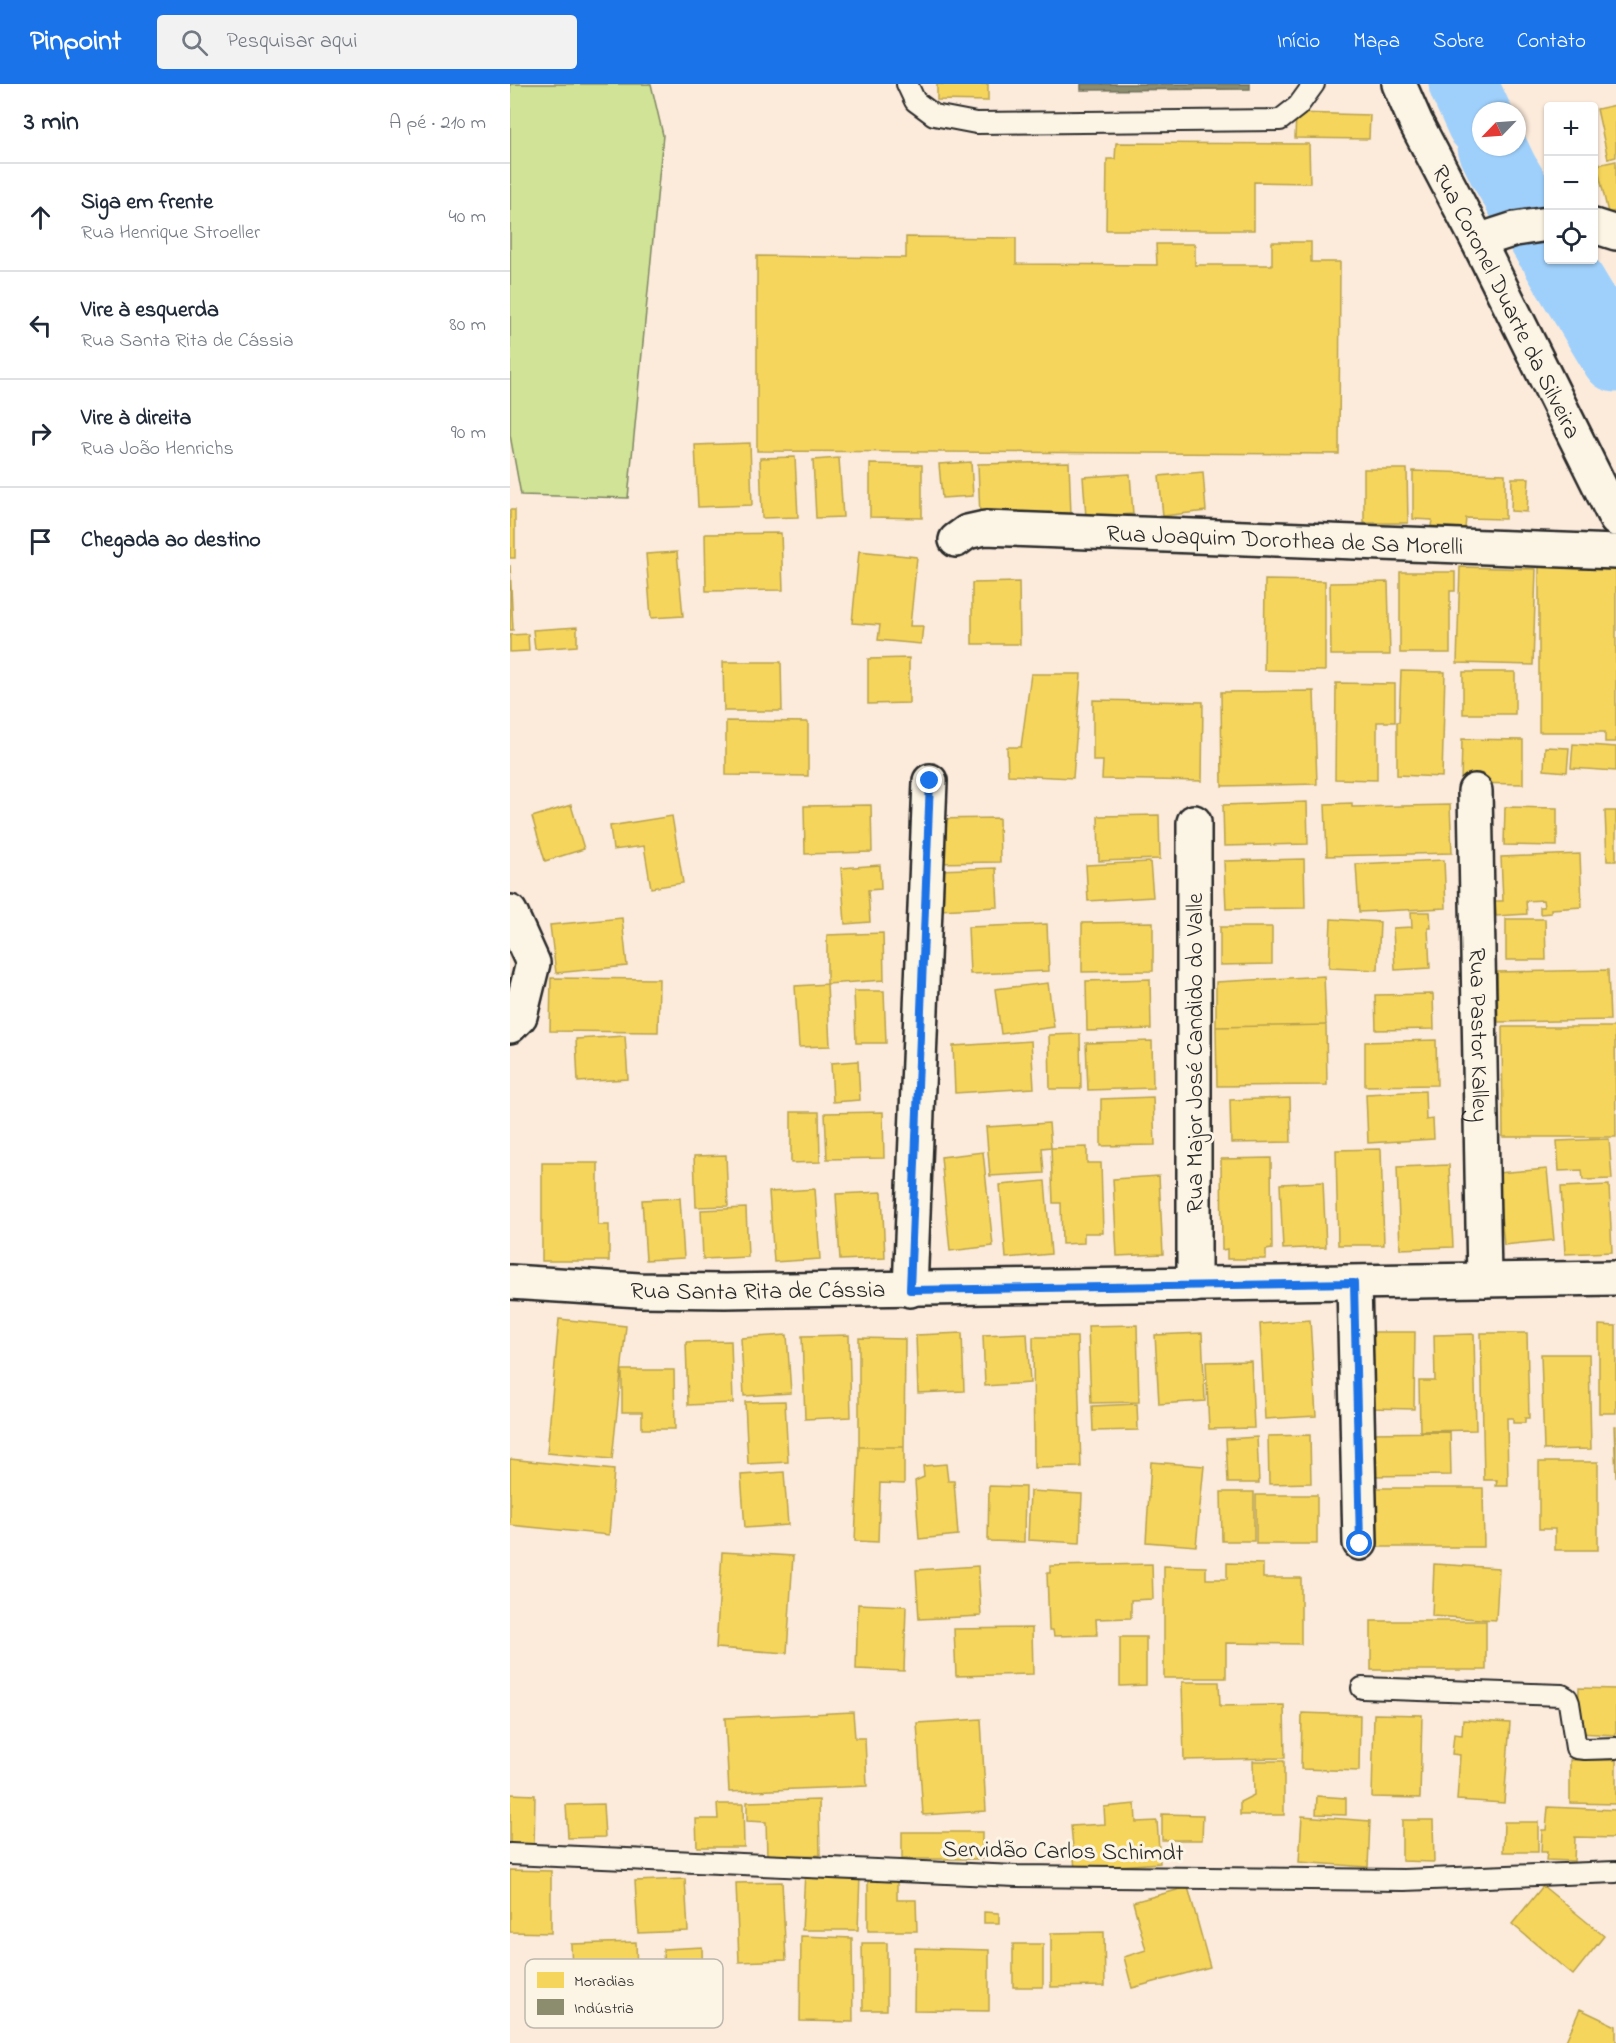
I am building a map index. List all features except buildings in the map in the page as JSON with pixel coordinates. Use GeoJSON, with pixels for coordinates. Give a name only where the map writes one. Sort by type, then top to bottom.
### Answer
{"type":"FeatureCollection","features":[{"type":"Feature","properties":{"kind":"street","name":"Rua Coronel Duarte da Silveira"},"geometry":{"type":"LineString","coordinates":[[1399,84],[1416,123],[1478,241],[1616,518]]}},
{"type":"Feature","properties":{"kind":"street"},"geometry":{"type":"LineString","coordinates":[[1478,241],[1515,229],[1544,225]]}},
{"type":"Feature","properties":{"kind":"street"},"geometry":{"type":"LineString","coordinates":[[1598,228],[1616,233]]}},
{"type":"Feature","properties":{"kind":"street","name":"Rua Joaquim Dorothea de Sa Morelli"},"geometry":{"type":"LineString","coordinates":[[956,540],[967,532],[985,528],[1616,552]]}},
{"type":"Feature","properties":{"kind":"street"},"geometry":{"type":"LineString","coordinates":[[910,1290],[930,781]]}},
{"type":"Feature","properties":{"kind":"street","name":"Rua Pastor Kalley"},"geometry":{"type":"LineString","coordinates":[[1475,791],[1484,1280]]}},
{"type":"Feature","properties":{"kind":"street","name":"Rua Major José Candido do Valle"},"geometry":{"type":"LineString","coordinates":[[1194,822],[1194,1285]]}},
{"type":"Feature","properties":{"kind":"street"},"geometry":{"type":"LineString","coordinates":[[510,912],[533,963],[520,1016],[510,1026]]}},
{"type":"Feature","properties":{"kind":"street","name":"Rua Santa Rita de Cássia"},"geometry":{"type":"LineString","coordinates":[[510,1282],[639,1290],[910,1290],[1616,1278]]}},
{"type":"Feature","properties":{"kind":"street"},"geometry":{"type":"LineString","coordinates":[[1354,1283],[1360,1544]]}},
{"type":"Feature","properties":{"kind":"lane"},"geometry":{"type":"LineString","coordinates":[[907,84],[915,101],[934,115],[976,123],[1280,120],[1298,106],[1314,84]]}},
{"type":"Feature","properties":{"kind":"lane"},"geometry":{"type":"LineString","coordinates":[[1362,1688],[1562,1695],[1569,1703],[1576,1748],[1616,1748]]}},
{"type":"Feature","properties":{"kind":"lane","name":"Servidão Carlos Schimdt"},"geometry":{"type":"LineString","coordinates":[[510,1854],[1017,1876],[1404,1880],[1616,1872]]}},
{"type":"Feature","properties":{"kind":"green space"},"geometry":{"type":"Polygon","coordinates":[[[510,84],[651,84],[663,135],[628,498],[521,495],[510,435],[510,84]]]}},
{"type":"Feature","properties":{"kind":"waterway"},"geometry":{"type":"LineString","coordinates":[[1463,84],[1472,104]]}},
{"type":"Feature","properties":{"kind":"waterway"},"geometry":{"type":"LineString","coordinates":[[1496,156],[1544,239]]}},
{"type":"Feature","properties":{"kind":"waterway"},"geometry":{"type":"LineString","coordinates":[[1559,264],[1616,358]]}},
{"type":"Feature","properties":{"kind":"route"},"geometry":{"type":"LineString","coordinates":[[930,781],[910,1290],[1354,1283],[1360,1544]]}}]}
